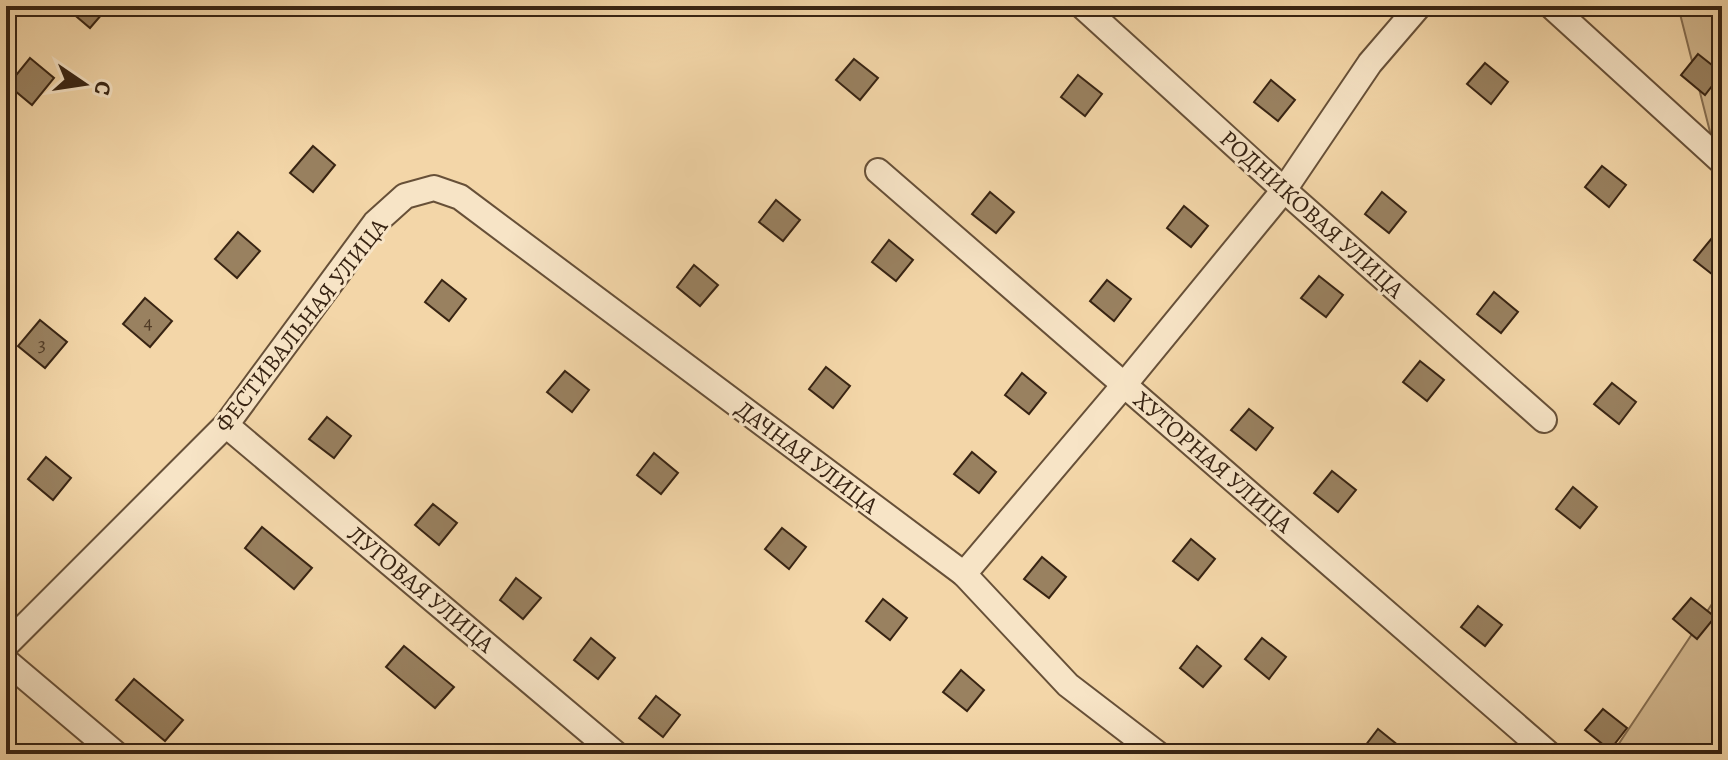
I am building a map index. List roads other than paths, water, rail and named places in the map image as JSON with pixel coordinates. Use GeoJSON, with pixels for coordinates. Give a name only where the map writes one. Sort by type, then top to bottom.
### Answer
{"type":"FeatureCollection","features":[{"type":"Feature","properties":{"kind":"street","name":"РОДНИКОВАЯ УЛИЦА"},"geometry":{"type":"LineString","coordinates":[[1082,6],[1544,420]]}},
{"type":"Feature","properties":{"kind":"street"},"geometry":{"type":"LineString","coordinates":[[964,574],[1284,190],[1370,63],[1419,6]]}},
{"type":"Feature","properties":{"kind":"street"},"geometry":{"type":"LineString","coordinates":[[1551,6],[1722,162]]}},
{"type":"Feature","properties":{"kind":"street","name":"ХУТОРНАЯ УЛИЦА"},"geometry":{"type":"LineString","coordinates":[[878,171],[1549,754]]}},
{"type":"Feature","properties":{"kind":"street","name":"ФЕСТИВАЛЬНАЯ УЛИЦА"},"geometry":{"type":"LineString","coordinates":[[6,645],[226,425],[375,223],[405,196],[434,188]]}},
{"type":"Feature","properties":{"kind":"street","name":"ДАЧНАЯ УЛИЦА"},"geometry":{"type":"LineString","coordinates":[[434,188],[460,197],[964,574],[1068,685],[1158,754]]}},
{"type":"Feature","properties":{"kind":"street","name":"ЛУГОВАЯ УЛИЦА"},"geometry":{"type":"LineString","coordinates":[[226,425],[616,754]]}},
{"type":"Feature","properties":{"kind":"street"},"geometry":{"type":"LineString","coordinates":[[6,661],[116,754]]}}]}
